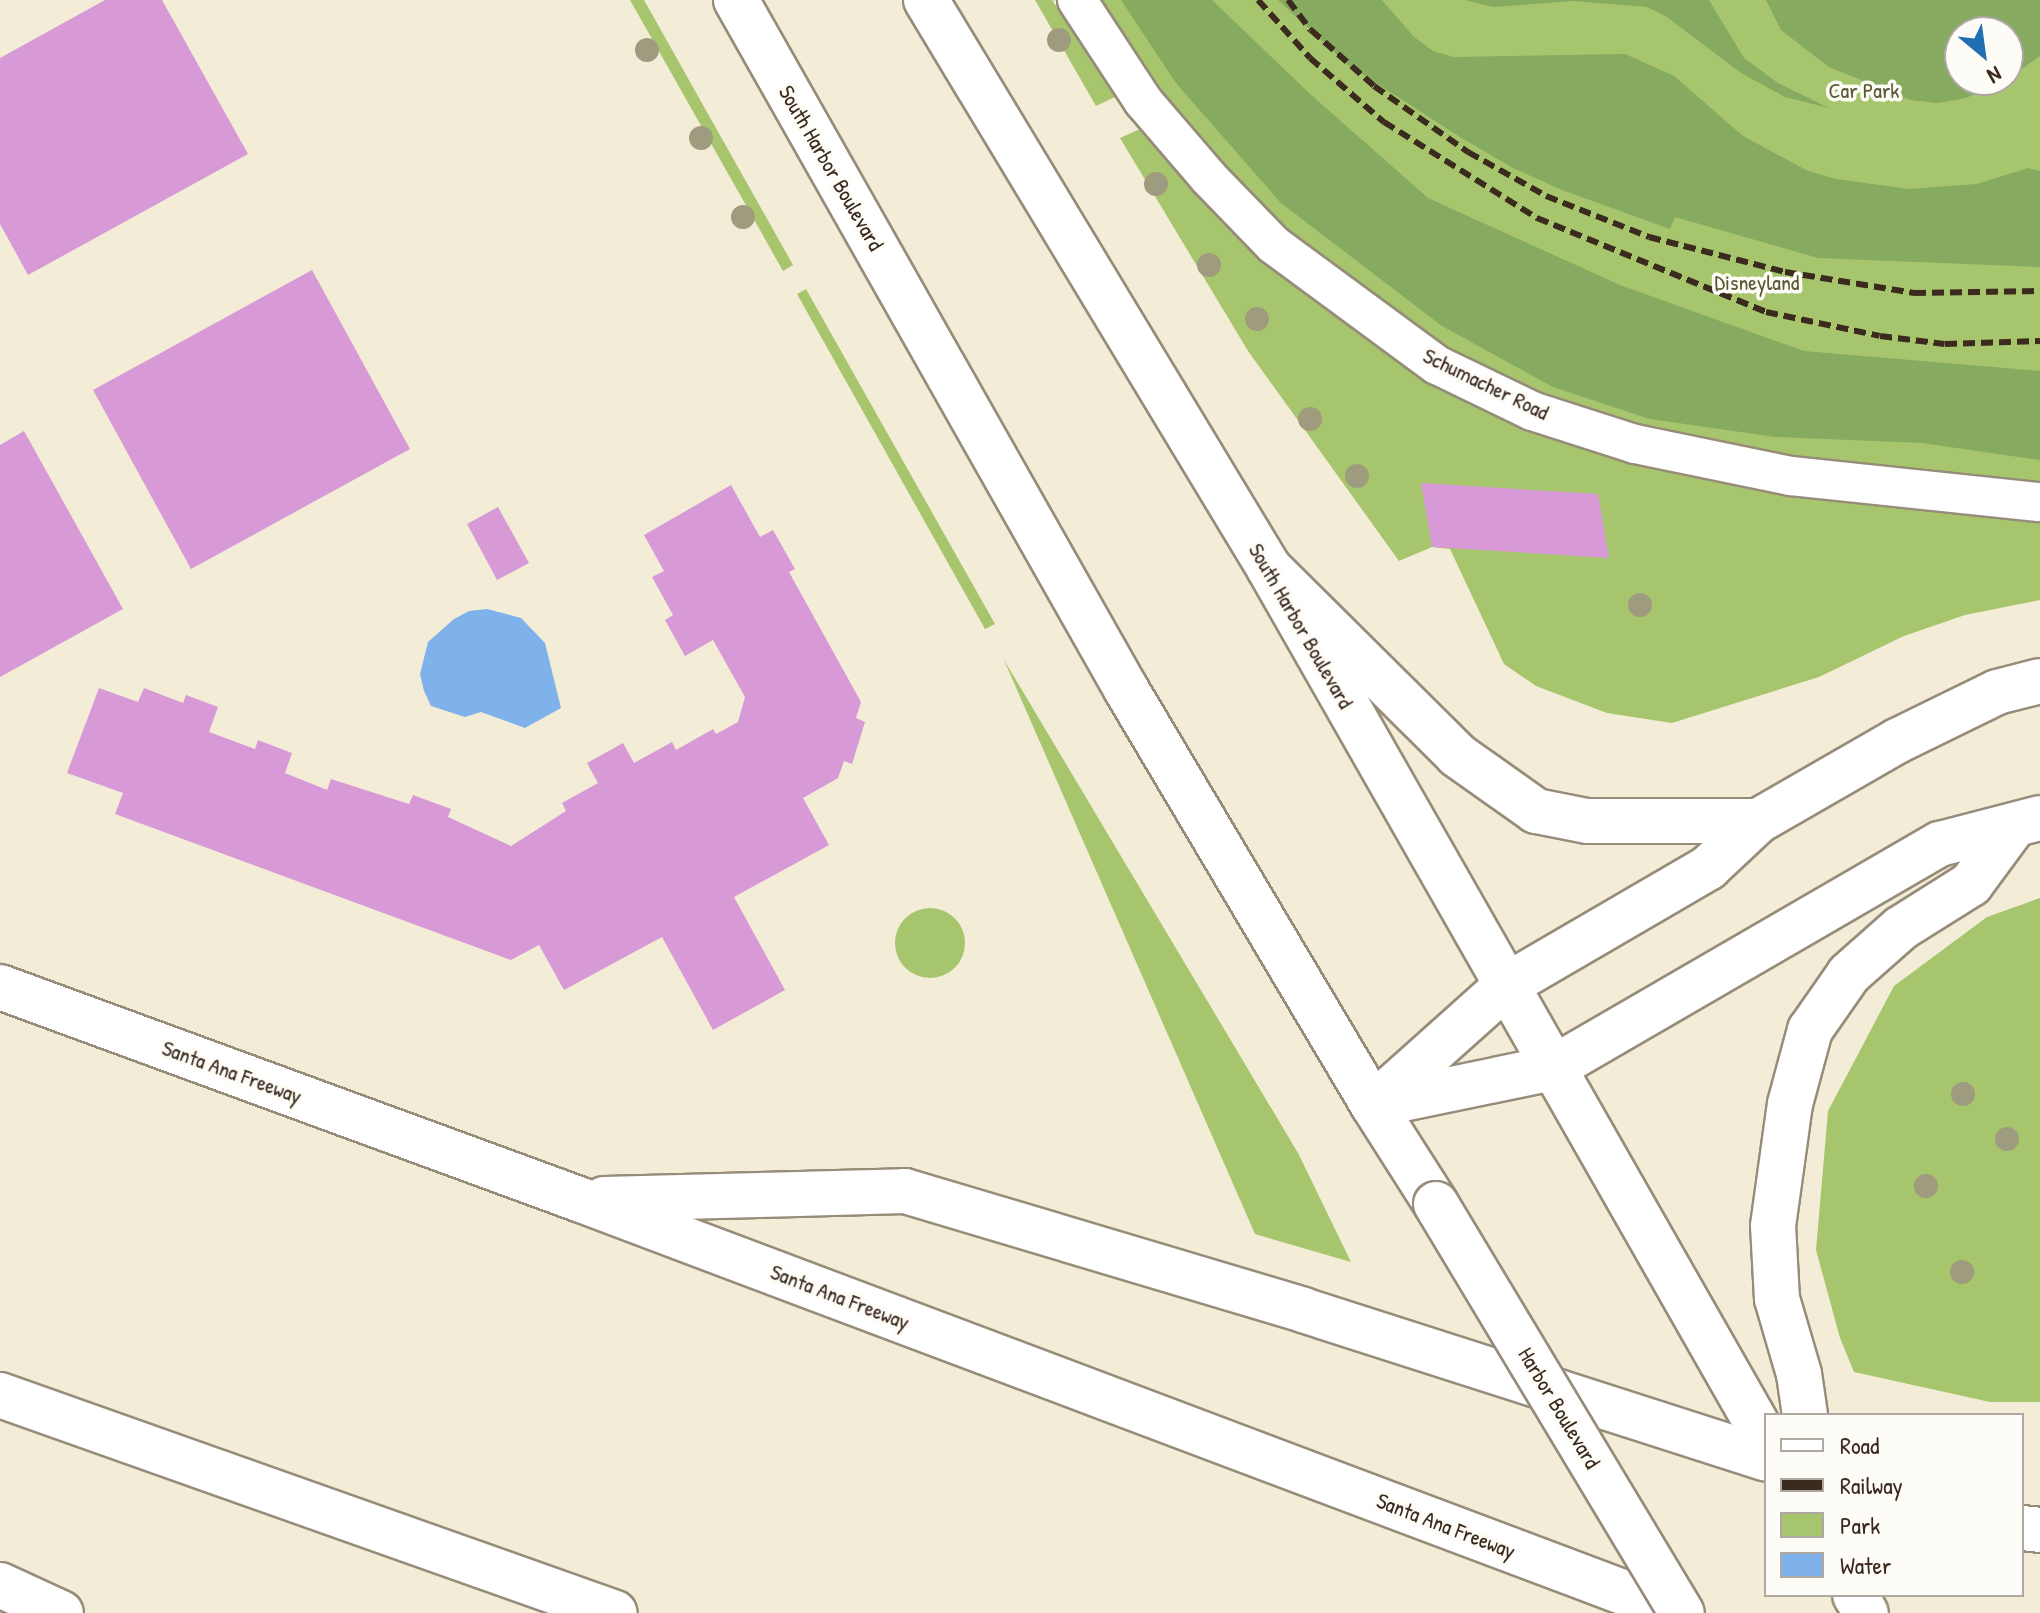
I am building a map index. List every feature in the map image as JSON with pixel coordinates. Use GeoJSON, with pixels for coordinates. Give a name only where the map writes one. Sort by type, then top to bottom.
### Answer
{"type":"FeatureCollection","features":[{"type":"Feature","properties":{"kind":"main road","name":"South Harbor Boulevard"},"geometry":{"type":"LineString","coordinates":[[736,0],[1126,689],[1373,1105],[1436,1204]]}},
{"type":"Feature","properties":{"kind":"main road","name":"South Harbor Boulevard"},"geometry":{"type":"LineString","coordinates":[[926,0],[1269,568],[1764,1437]]}},
{"type":"Feature","properties":{"kind":"main road"},"geometry":{"type":"LineString","coordinates":[[1269,568],[1457,755],[1536,811],[1587,821],[1758,821]]}},
{"type":"Feature","properties":{"kind":"main road"},"geometry":{"type":"LineString","coordinates":[[1373,1105],[1507,985],[1708,868],[1758,821],[1897,741],[1997,692],[2040,681]]}},
{"type":"Feature","properties":{"kind":"main road"},"geometry":{"type":"LineString","coordinates":[[1373,1105],[1553,1068],[1940,844],[2027,823]]}},
{"type":"Feature","properties":{"kind":"main road"},"geometry":{"type":"LineString","coordinates":[[1805,1413],[1799,1374],[1777,1299],[1773,1226],[1790,1104],[1810,1030],[1849,974],[1901,928],[1971,884],[2027,823]]}},
{"type":"Feature","properties":{"kind":"main road","name":"Santa Ana Freeway"},"geometry":{"type":"LineString","coordinates":[[0,987],[581,1200],[1680,1613]]}},
{"type":"Feature","properties":{"kind":"main road"},"geometry":{"type":"LineString","coordinates":[[581,1200],[905,1191],[1303,1310],[1764,1458]]}},
{"type":"Feature","properties":{"kind":"main road","name":"Harbor Boulevard"},"geometry":{"type":"LineString","coordinates":[[1436,1204],[1680,1613]]}},
{"type":"Feature","properties":{"kind":"main road"},"geometry":{"type":"LineString","coordinates":[[0,1395],[615,1613]]}},
{"type":"Feature","properties":{"kind":"main road"},"geometry":{"type":"LineString","coordinates":[[0,1585],[61,1613]]}},
{"type":"Feature","properties":{"kind":"lane","name":"Schumacher Road"},"geometry":{"type":"LineString","coordinates":[[1077,0],[1143,101],[1209,178],[1274,245],[1437,365],[1532,411],[1635,444],[1791,476],[2040,502]]}},
{"type":"Feature","properties":{"kind":"green space"},"geometry":{"type":"Polygon","coordinates":[[[630,0],[644,0],[793,265],[783,271],[630,0]]]}},
{"type":"Feature","properties":{"kind":"green space","name":"Disneyland"},"geometry":{"type":"Polygon","coordinates":[[[1035,0],[1052,0],[1109,84],[1063,0],[2040,0],[2040,600],[1965,615],[1904,636],[1819,677],[1672,723],[1607,713],[1536,686],[1504,664],[1450,549],[1432,547],[1399,561],[1248,351],[1120,138],[1142,128],[1117,96],[1096,106],[1035,0]]]}},
{"type":"Feature","properties":{"kind":"green space"},"geometry":{"type":"Polygon","coordinates":[[[1121,0],[1212,0],[1309,93],[1428,198],[1620,285],[1804,351],[2040,371],[2040,460],[1922,443],[1775,437],[1650,419],[1553,387],[1442,326],[1281,203],[1176,83],[1121,0]]]}},
{"type":"Feature","properties":{"kind":"green space"},"geometry":{"type":"Polygon","coordinates":[[[1278,0],[1382,0],[1414,37],[1433,51],[1453,57],[1625,54],[1674,76],[1743,136],[1808,171],[1836,179],[1909,189],[1977,184],[2028,168],[2040,171],[2040,267],[1818,258],[1675,217],[1670,229],[1562,190],[1513,168],[1348,65],[1278,0]]]}},
{"type":"Feature","properties":{"kind":"green space"},"geometry":{"type":"Polygon","coordinates":[[[1465,0],[1709,0],[1744,58],[1778,83],[1829,108],[1785,97],[1741,73],[1667,17],[1647,7],[1573,1],[1493,7],[1465,0]]]}},
{"type":"Feature","properties":{"kind":"green space"},"geometry":{"type":"Polygon","coordinates":[[[1766,0],[2040,0],[2040,56],[2024,68],[2024,16],[1944,16],[1944,96],[1970,96],[1938,103],[1910,100],[1829,67],[1781,30],[1766,0]]]}},
{"type":"Feature","properties":{"kind":"green space"},"geometry":{"type":"Polygon","coordinates":[[[806,289],[995,624],[985,629],[797,294],[806,289]]]}},
{"type":"Feature","properties":{"kind":"green space"},"geometry":{"type":"Polygon","coordinates":[[[1004,660],[1298,1153],[1351,1262],[1255,1234],[1004,660]]]}},
{"type":"Feature","properties":{"kind":"green space"},"geometry":{"type":"Polygon","coordinates":[[[2040,898],[2040,1402],[1990,1402],[1854,1372],[1840,1338],[1816,1250],[1828,1111],[1894,986],[1987,917],[2040,898]]]}},
{"type":"Feature","properties":{"kind":"green space"},"geometry":{"type":"Polygon","coordinates":[[[930,908],[949,914],[959,924],[965,943],[959,962],[949,972],[930,978],[911,972],[901,962],[895,943],[901,924],[911,914],[930,908]]]}},
{"type":"Feature","properties":{"kind":"water"},"geometry":{"type":"Polygon","coordinates":[[[487,609],[521,618],[545,643],[561,708],[525,728],[481,712],[465,717],[431,706],[424,691],[420,674],[428,642],[454,619],[469,611],[487,609]]]}},
{"type":"Feature","properties":{"kind":"building"},"geometry":{"type":"Polygon","coordinates":[[[105,0],[162,0],[248,154],[28,275],[0,224],[0,58],[105,0]]]}},
{"type":"Feature","properties":{"kind":"building"},"geometry":{"type":"Polygon","coordinates":[[[312,270],[410,449],[191,569],[93,390],[312,270]]]}},
{"type":"Feature","properties":{"kind":"building"},"geometry":{"type":"Polygon","coordinates":[[[24,431],[123,609],[0,677],[0,445],[24,431]]]}},
{"type":"Feature","properties":{"kind":"building"},"geometry":{"type":"Polygon","coordinates":[[[1421,483],[1598,494],[1609,558],[1432,547],[1421,483]]]}},
{"type":"Feature","properties":{"kind":"building"},"geometry":{"type":"Polygon","coordinates":[[[731,485],[760,537],[773,530],[795,569],[789,572],[861,702],[856,718],[865,722],[852,764],[844,761],[838,778],[803,798],[829,845],[734,897],[785,990],[713,1030],[662,937],[564,990],[539,945],[511,960],[115,814],[123,793],[67,773],[99,688],[138,702],[144,688],[183,703],[186,695],[218,707],[209,732],[255,749],[258,740],[292,753],[285,773],[327,790],[331,779],[409,804],[413,795],[451,809],[448,817],[511,846],[566,811],[562,803],[598,783],[587,763],[623,743],[634,763],[672,742],[676,750],[713,729],[716,734],[738,722],[745,697],[713,640],[685,656],[665,620],[673,615],[652,577],[664,571],[644,535],[731,485]]]}},
{"type":"Feature","properties":{"kind":"building"},"geometry":{"type":"Polygon","coordinates":[[[498,507],[529,563],[497,580],[467,524],[498,507]]]}},
{"type":"Feature","properties":{"kind":"railway"},"geometry":{"type":"LineString","coordinates":[[1258,0],[1310,58],[1384,122],[1537,218],[1766,312],[1880,336],[1945,344],[2040,341]]}},
{"type":"Feature","properties":{"kind":"railway"},"geometry":{"type":"LineString","coordinates":[[1288,0],[1311,30],[1374,86],[1468,152],[1546,196],[1649,237],[1785,272],[1914,293],[2040,291]]}},
{"type":"Feature","properties":{"kind":"park label","name":"Car Park"},"geometry":{"type":"Point","coordinates":[1864,91]}}]}
